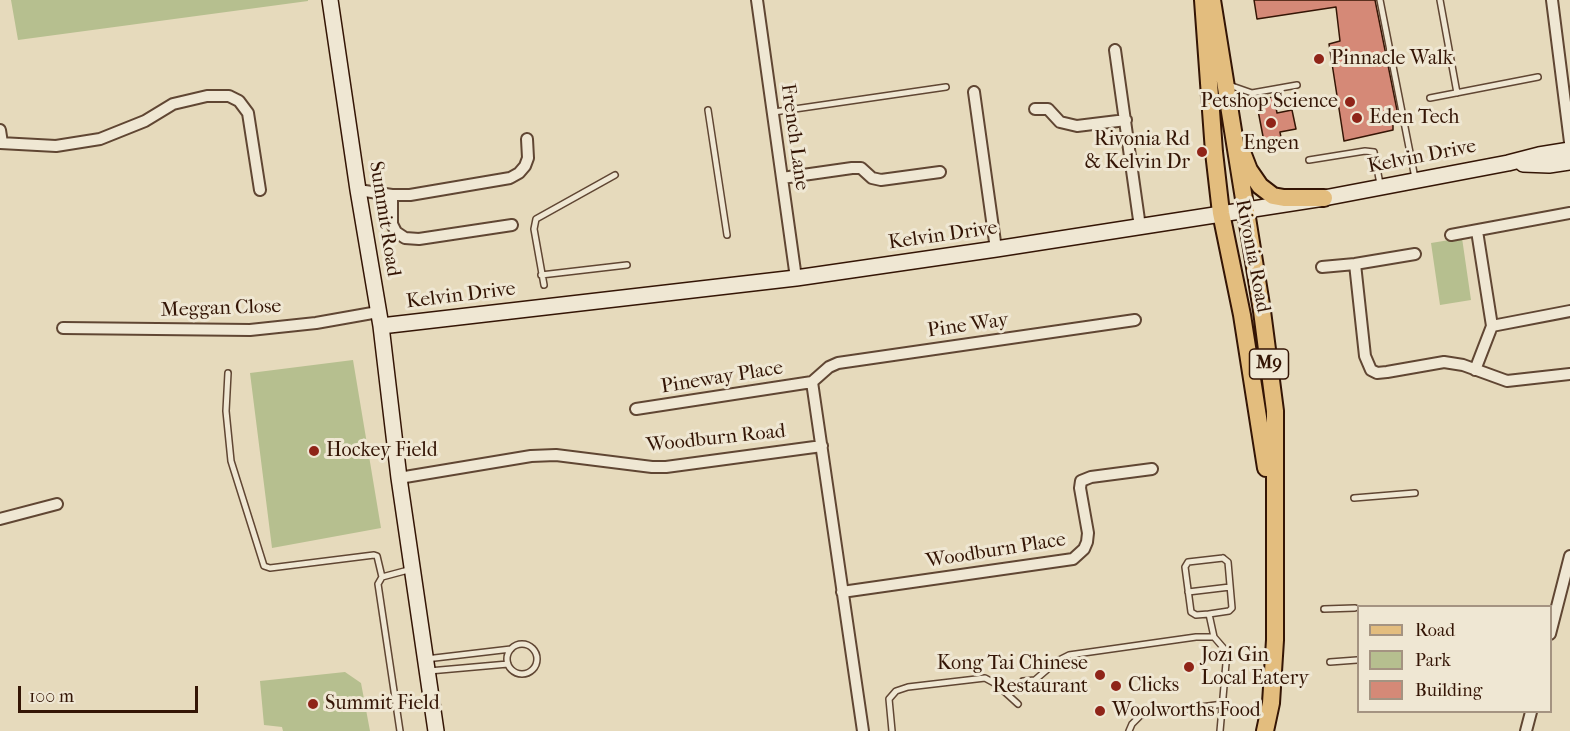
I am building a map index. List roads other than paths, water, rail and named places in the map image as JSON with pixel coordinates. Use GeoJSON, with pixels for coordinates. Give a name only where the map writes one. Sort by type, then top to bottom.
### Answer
{"type":"FeatureCollection","features":[{"type":"Feature","properties":{"kind":"main road","name":"Summit Road"},"geometry":{"type":"LineString","coordinates":[[330,0],[380,319],[399,478],[436,731]]}},
{"type":"Feature","properties":{"kind":"main road","name":"Rivonia Road"},"geometry":{"type":"LineString","coordinates":[[1203,0],[1214,152],[1221,213],[1244,326],[1274,519]]}},
{"type":"Feature","properties":{"kind":"main road","name":"Rivonia Road"},"geometry":{"type":"LineString","coordinates":[[1212,0],[1262,311],[1275,411],[1275,640],[1271,703],[1265,731]]}},
{"type":"Feature","properties":{"kind":"main road"},"geometry":{"type":"LineString","coordinates":[[1232,129],[1249,170],[1267,193],[1284,198],[1324,198]]}},
{"type":"Feature","properties":{"kind":"main road","name":"Kelvin Drive"},"geometry":{"type":"LineString","coordinates":[[380,319],[796,278],[1324,198],[1570,150]]}},
{"type":"Feature","properties":{"kind":"main road","name":"Kelvin Drive"},"geometry":{"type":"LineString","coordinates":[[1508,163],[1549,165],[1570,162]]}},
{"type":"Feature","properties":{"kind":"street","name":"French Lane"},"geometry":{"type":"LineString","coordinates":[[757,0],[796,278]]}},
{"type":"Feature","properties":{"kind":"street"},"geometry":{"type":"LineString","coordinates":[[1552,0],[1570,142]]}},
{"type":"Feature","properties":{"kind":"street"},"geometry":{"type":"LineString","coordinates":[[1115,50],[1140,227]]}},
{"type":"Feature","properties":{"kind":"street"},"geometry":{"type":"LineString","coordinates":[[974,92],[996,249]]}},
{"type":"Feature","properties":{"kind":"street"},"geometry":{"type":"LineString","coordinates":[[0,130],[1,143],[56,146],[100,139],[136,126],[173,104],[207,96],[229,96],[239,101],[248,112],[260,190]]}},
{"type":"Feature","properties":{"kind":"street"},"geometry":{"type":"LineString","coordinates":[[1035,109],[1048,109],[1060,122],[1077,126],[1126,120]]}},
{"type":"Feature","properties":{"kind":"street"},"geometry":{"type":"LineString","coordinates":[[358,190],[410,195],[510,178],[525,166],[528,158],[527,139]]}},
{"type":"Feature","properties":{"kind":"street"},"geometry":{"type":"LineString","coordinates":[[782,178],[858,167],[873,178],[881,180],[940,172]]}},
{"type":"Feature","properties":{"kind":"street"},"geometry":{"type":"LineString","coordinates":[[392,195],[392,224],[396,232],[405,238],[512,225]]}},
{"type":"Feature","properties":{"kind":"street"},"geometry":{"type":"LineString","coordinates":[[1451,234],[1570,213]]}},
{"type":"Feature","properties":{"kind":"street"},"geometry":{"type":"LineString","coordinates":[[1475,370],[1492,326],[1477,231]]}},
{"type":"Feature","properties":{"kind":"street"},"geometry":{"type":"LineString","coordinates":[[1322,267],[1415,254]]}},
{"type":"Feature","properties":{"kind":"street"},"geometry":{"type":"LineString","coordinates":[[1355,264],[1365,356],[1371,370],[1377,373],[1387,372],[1444,362],[1463,365],[1507,381],[1570,374]]}},
{"type":"Feature","properties":{"kind":"street"},"geometry":{"type":"LineString","coordinates":[[1492,326],[1570,311]]}},
{"type":"Feature","properties":{"kind":"street","name":"Meggan Close"},"geometry":{"type":"LineString","coordinates":[[63,328],[250,330],[380,319]]}},
{"type":"Feature","properties":{"kind":"street","name":"Pine Way"},"geometry":{"type":"LineString","coordinates":[[812,382],[828,367],[853,360],[1135,320]]}},
{"type":"Feature","properties":{"kind":"street"},"geometry":{"type":"LineString","coordinates":[[812,382],[863,731]]}},
{"type":"Feature","properties":{"kind":"street","name":"Pineway Place"},"geometry":{"type":"LineString","coordinates":[[636,409],[812,382]]}},
{"type":"Feature","properties":{"kind":"street","name":"Woodburn Road"},"geometry":{"type":"LineString","coordinates":[[399,478],[531,456],[556,455],[652,467],[822,446]]}},
{"type":"Feature","properties":{"kind":"street","name":"Woodburn Place"},"geometry":{"type":"LineString","coordinates":[[842,592],[1073,559],[1084,549],[1087,542],[1088,533],[1080,488],[1082,481],[1086,478],[1152,469]]}},
{"type":"Feature","properties":{"kind":"street"},"geometry":{"type":"LineString","coordinates":[[0,519],[57,504]]}},
{"type":"Feature","properties":{"kind":"street"},"geometry":{"type":"LineString","coordinates":[[1552,630],[1570,556]]}},
{"type":"Feature","properties":{"kind":"street"},"geometry":{"type":"LineString","coordinates":[[1526,731],[1530,713]]}},
{"type":"Feature","properties":{"kind":"lane"},"geometry":{"type":"LineString","coordinates":[[1380,0],[1415,179]]}},
{"type":"Feature","properties":{"kind":"lane"},"geometry":{"type":"LineString","coordinates":[[1440,0],[1457,93]]}},
{"type":"Feature","properties":{"kind":"lane"},"geometry":{"type":"LineString","coordinates":[[1430,98],[1538,77]]}},
{"type":"Feature","properties":{"kind":"lane"},"geometry":{"type":"LineString","coordinates":[[1227,84],[1252,93],[1297,85]]}},
{"type":"Feature","properties":{"kind":"lane"},"geometry":{"type":"LineString","coordinates":[[774,112],[946,87]]}},
{"type":"Feature","properties":{"kind":"lane"},"geometry":{"type":"LineString","coordinates":[[708,110],[727,235]]}},
{"type":"Feature","properties":{"kind":"lane"},"geometry":{"type":"LineString","coordinates":[[1309,160],[1365,151],[1374,152],[1380,186]]}},
{"type":"Feature","properties":{"kind":"lane"},"geometry":{"type":"LineString","coordinates":[[543,285],[534,229],[536,219],[615,175]]}},
{"type":"Feature","properties":{"kind":"lane"},"geometry":{"type":"LineString","coordinates":[[542,275],[627,265]]}},
{"type":"Feature","properties":{"kind":"lane"},"geometry":{"type":"LineString","coordinates":[[228,373],[226,411],[231,461],[264,566],[377,556],[382,578],[378,588],[400,731]]}},
{"type":"Feature","properties":{"kind":"lane"},"geometry":{"type":"LineString","coordinates":[[1354,498],[1415,493]]}},
{"type":"Feature","properties":{"kind":"lane"},"geometry":{"type":"LineString","coordinates":[[1223,558],[1228,562],[1232,608],[1229,611],[1196,615],[1191,612],[1188,592],[1185,567],[1188,562],[1223,558]]}},
{"type":"Feature","properties":{"kind":"lane"},"geometry":{"type":"LineString","coordinates":[[382,578],[412,569]]}},
{"type":"Feature","properties":{"kind":"lane"},"geometry":{"type":"LineString","coordinates":[[1188,592],[1230,586]]}},
{"type":"Feature","properties":{"kind":"lane"},"geometry":{"type":"LineString","coordinates":[[1324,609],[1355,608]]}},
{"type":"Feature","properties":{"kind":"lane"},"geometry":{"type":"LineString","coordinates":[[1209,614],[1214,637],[1227,652],[1221,731]]}},
{"type":"Feature","properties":{"kind":"lane"},"geometry":{"type":"LineString","coordinates":[[1023,681],[1035,680],[1063,656],[1214,637]]}},
{"type":"Feature","properties":{"kind":"lane"},"geometry":{"type":"LineString","coordinates":[[426,666],[511,649],[520,644],[531,646],[537,654],[537,665],[525,674],[514,672],[508,664],[508,653],[511,649]]}},
{"type":"Feature","properties":{"kind":"lane"},"geometry":{"type":"LineString","coordinates":[[1330,662],[1357,660]]}},
{"type":"Feature","properties":{"kind":"lane"},"geometry":{"type":"LineString","coordinates":[[426,666],[508,664]]}},
{"type":"Feature","properties":{"kind":"lane"},"geometry":{"type":"LineString","coordinates":[[892,731],[889,699],[896,691],[908,687],[985,678],[996,684],[1018,705]]}},
{"type":"Feature","properties":{"kind":"lane"},"geometry":{"type":"LineString","coordinates":[[1129,731],[1141,715],[1223,704]]}},
{"type":"Feature","properties":{"kind":"place","name":"Pinnacle Walk"},"geometry":{"type":"Point","coordinates":[1319,59]}},
{"type":"Feature","properties":{"kind":"place","name":"Petshop Science"},"geometry":{"type":"Point","coordinates":[1350,102]}},
{"type":"Feature","properties":{"kind":"place","name":"Eden Tech"},"geometry":{"type":"Point","coordinates":[1357,118]}},
{"type":"Feature","properties":{"kind":"place","name":"Engen"},"geometry":{"type":"Point","coordinates":[1271,123]}},
{"type":"Feature","properties":{"kind":"place","name":"Rivonia Rd & Kelvin Dr"},"geometry":{"type":"Point","coordinates":[1202,152]}},
{"type":"Feature","properties":{"kind":"place","name":"Hockey Field"},"geometry":{"type":"Point","coordinates":[314,451]}},
{"type":"Feature","properties":{"kind":"place","name":"Jozi Gin Local Eatery"},"geometry":{"type":"Point","coordinates":[1189,667]}},
{"type":"Feature","properties":{"kind":"place","name":"Kong Tai Chinese Restaurant"},"geometry":{"type":"Point","coordinates":[1100,675]}},
{"type":"Feature","properties":{"kind":"place","name":"Clicks"},"geometry":{"type":"Point","coordinates":[1116,686]}},
{"type":"Feature","properties":{"kind":"place","name":"Summit Field"},"geometry":{"type":"Point","coordinates":[313,704]}},
{"type":"Feature","properties":{"kind":"place","name":"Woolworths Food"},"geometry":{"type":"Point","coordinates":[1100,711]}}]}
